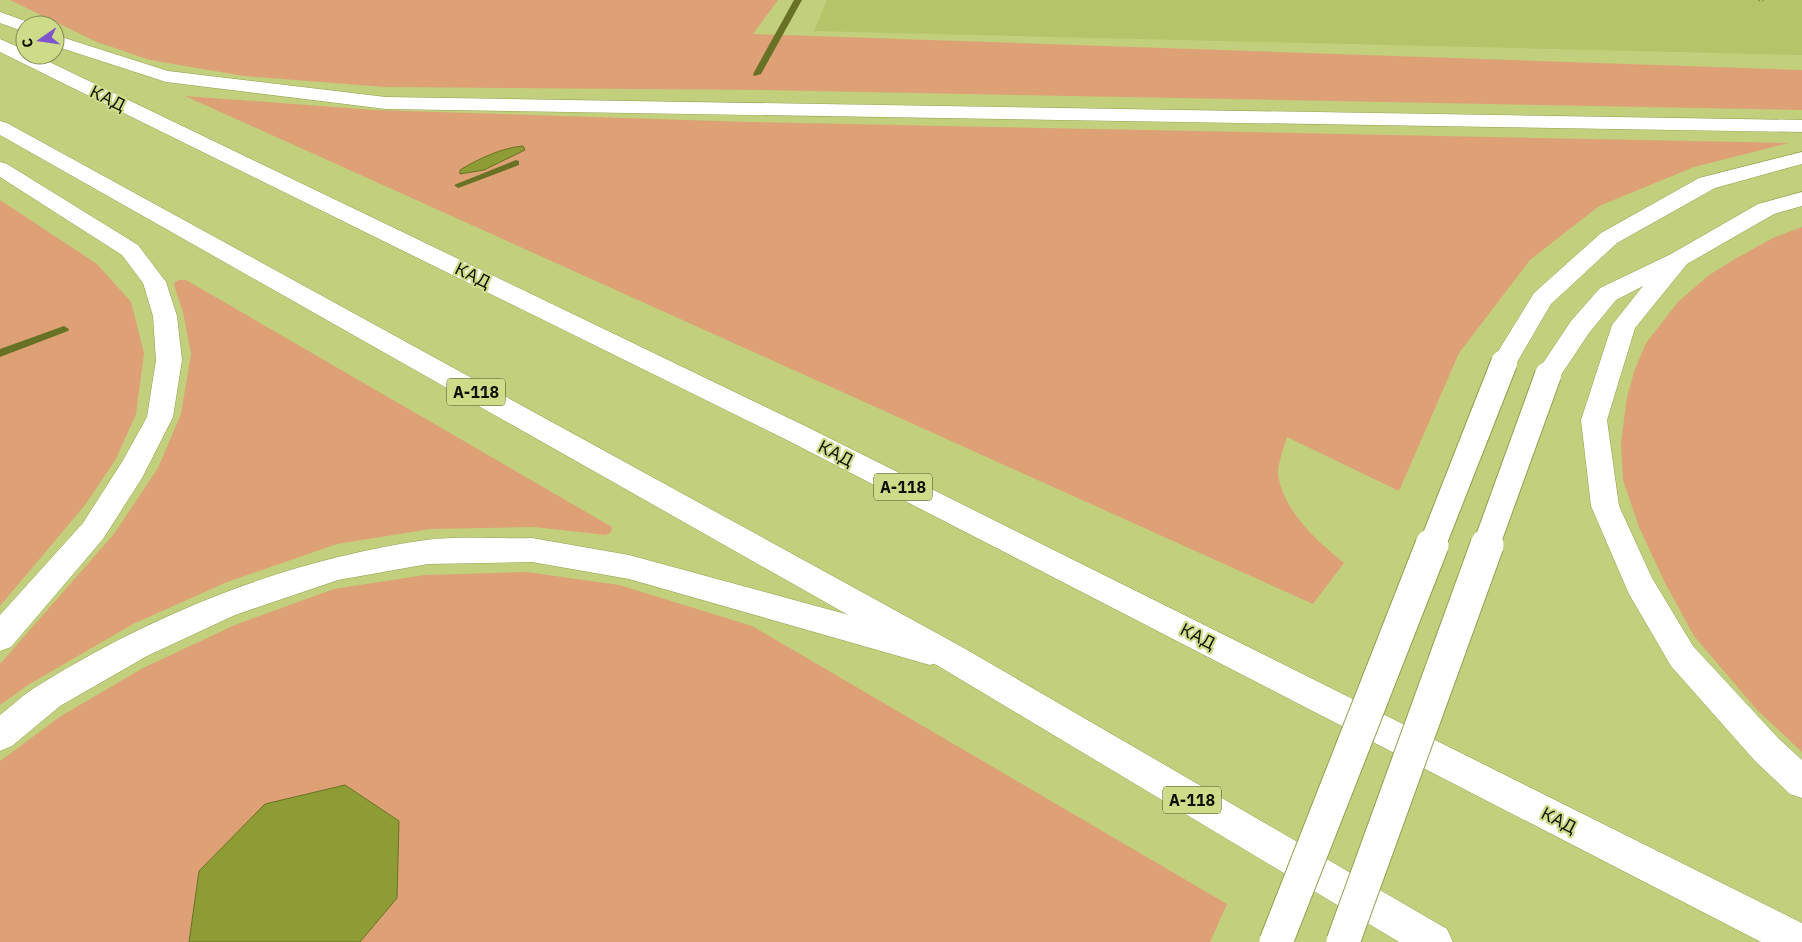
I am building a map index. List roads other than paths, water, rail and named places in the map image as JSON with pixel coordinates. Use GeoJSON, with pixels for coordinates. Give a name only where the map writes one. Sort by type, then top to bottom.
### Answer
{"type":"FeatureCollection","features":[{"type":"Feature","properties":{"kind":"main road"},"geometry":{"type":"LineString","coordinates":[[0,17],[15,23]]}},
{"type":"Feature","properties":{"kind":"main road"},"geometry":{"type":"LineString","coordinates":[[65,44],[166,76],[386,103],[1802,126]]}},
{"type":"Feature","properties":{"kind":"main road","name":"КАД"},"geometry":{"type":"LineString","coordinates":[[0,46],[792,431],[1800,942]]}},
{"type":"Feature","properties":{"kind":"main road","name":"А-118"},"geometry":{"type":"LineString","coordinates":[[0,127],[951,657],[1434,942]]}},
{"type":"Feature","properties":{"kind":"main road"},"geometry":{"type":"LineString","coordinates":[[1276,942],[1504,362],[1542,300],[1609,238],[1708,183],[1802,158]]}},
{"type":"Feature","properties":{"kind":"main road"},"geometry":{"type":"LineString","coordinates":[[0,168],[130,250],[154,282],[165,316],[169,360],[160,416],[132,470],[93,531],[0,637]]}},
{"type":"Feature","properties":{"kind":"main road"},"geometry":{"type":"LineString","coordinates":[[1342,942],[1548,375],[1580,327],[1608,294],[1679,259],[1766,209],[1802,199]]}},
{"type":"Feature","properties":{"kind":"main road"},"geometry":{"type":"LineString","coordinates":[[1679,259],[1624,324],[1594,420],[1605,506],[1640,585],[1682,656],[1768,750],[1802,782]]}},
{"type":"Feature","properties":{"kind":"main road"},"geometry":{"type":"LineString","coordinates":[[0,735],[49,696],[136,646],[226,605],[338,568],[428,552],[532,550],[629,567],[951,657]]}},
{"type":"Feature","properties":{"kind":"waterway"},"geometry":{"type":"LineString","coordinates":[[757,74],[798,0]]}},
{"type":"Feature","properties":{"kind":"waterway"},"geometry":{"type":"LineString","coordinates":[[458,185],[516,163]]}},
{"type":"Feature","properties":{"kind":"waterway"},"geometry":{"type":"LineString","coordinates":[[0,353],[64,329]]}}]}
